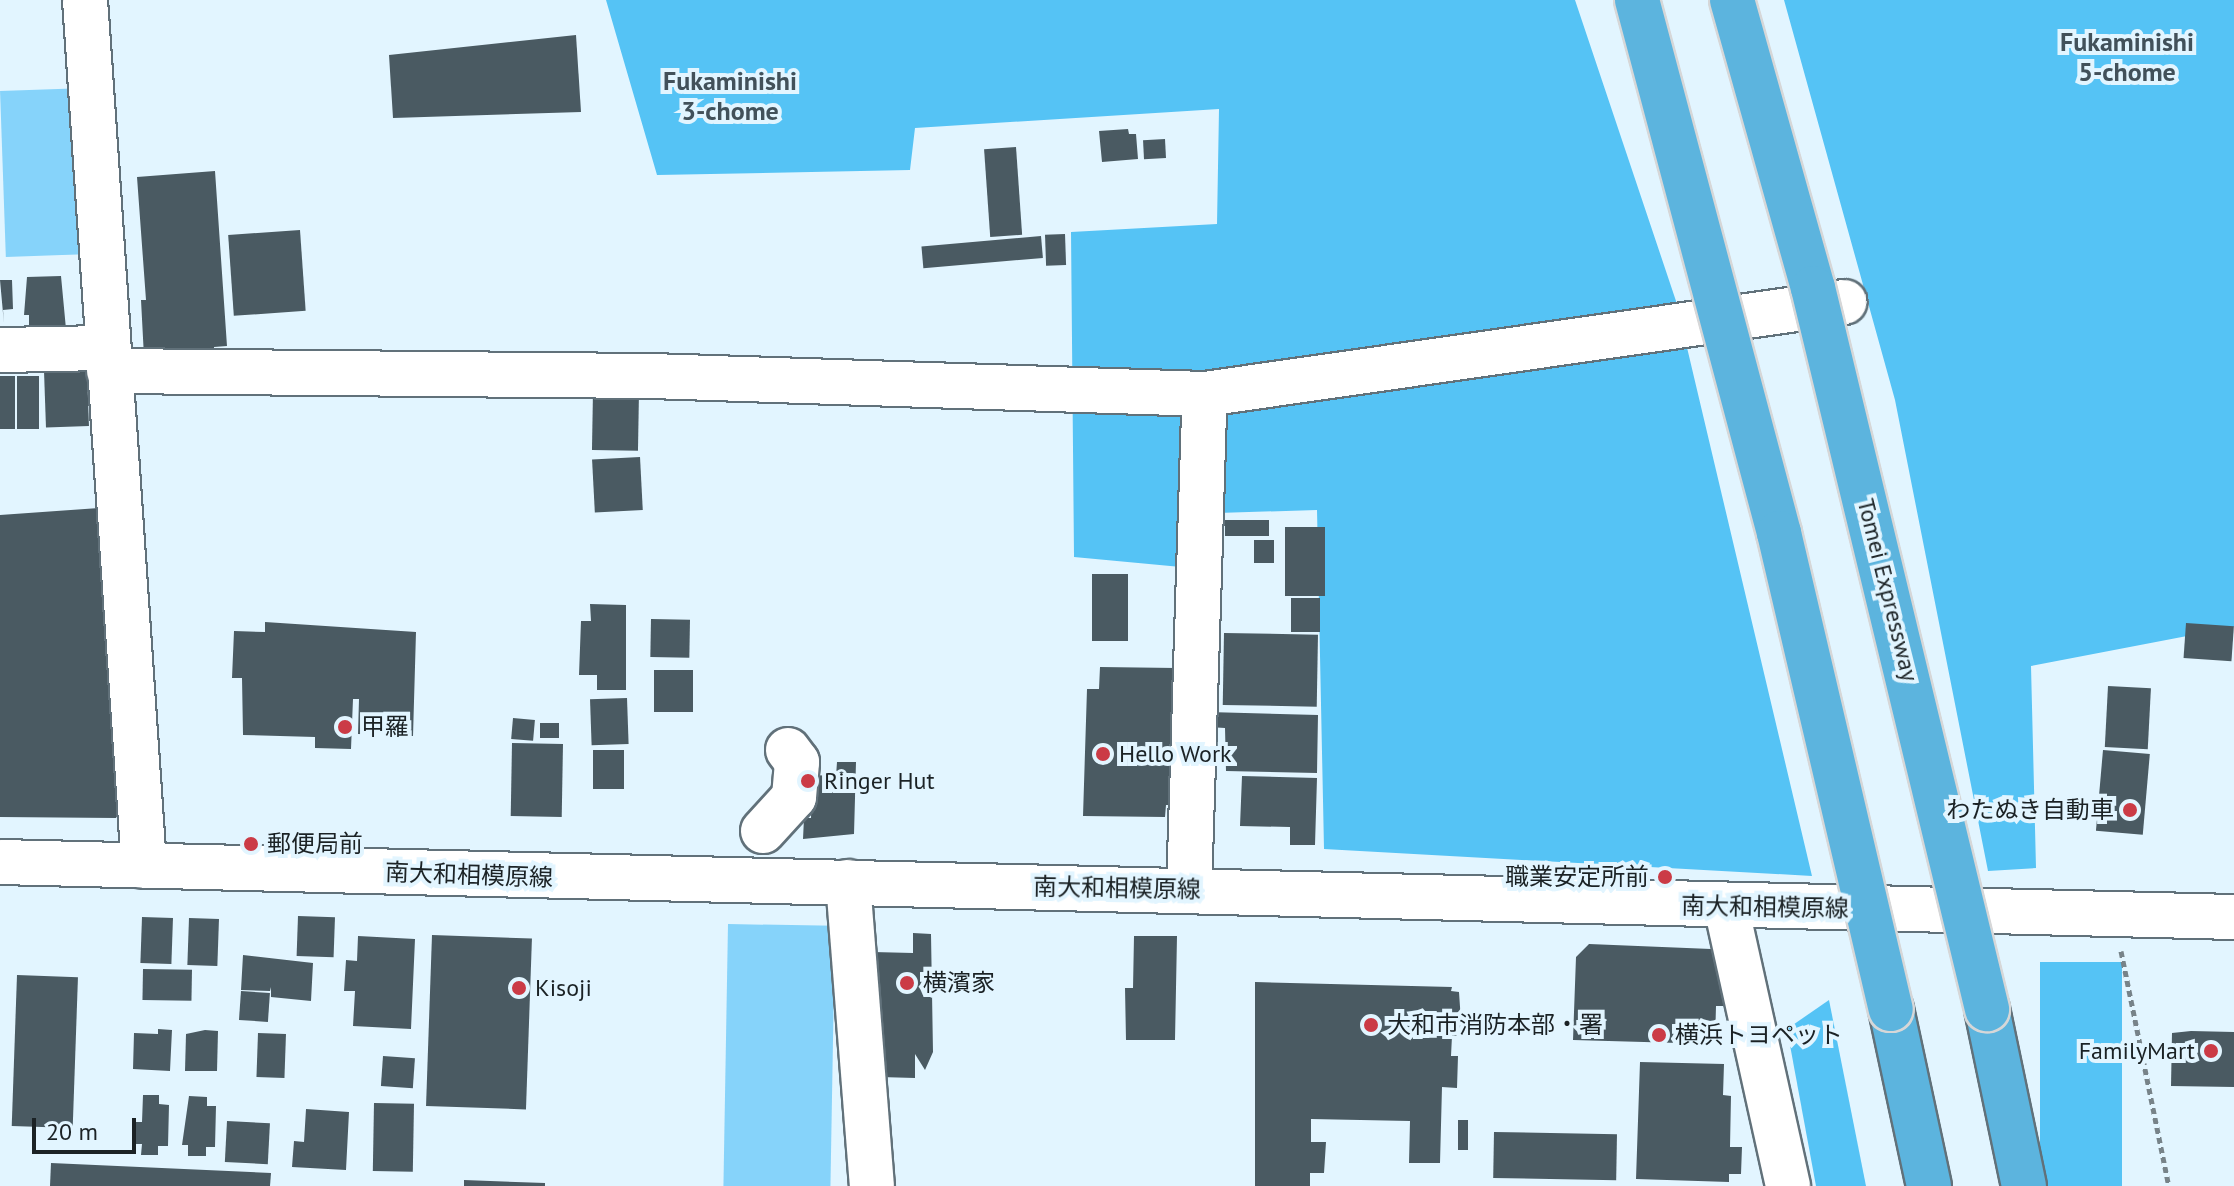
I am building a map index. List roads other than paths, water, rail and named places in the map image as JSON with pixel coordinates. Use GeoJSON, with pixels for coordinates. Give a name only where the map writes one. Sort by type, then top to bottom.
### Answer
{"type":"FeatureCollection","features":[{"type":"Feature","properties":{"kind":"highway"},"geometry":{"type":"LineString","coordinates":[[1637,0],[1767,489],[1891,1009],[1929,1186]]}},
{"type":"Feature","properties":{"kind":"highway","name":"Tomei Expressway"},"geometry":{"type":"LineString","coordinates":[[1732,0],[1813,288],[1987,1009],[2024,1186]]}},
{"type":"Feature","properties":{"kind":"street"},"geometry":{"type":"LineString","coordinates":[[85,0],[144,866]]}},
{"type":"Feature","properties":{"kind":"street"},"geometry":{"type":"LineString","coordinates":[[0,350],[109,360],[1205,394],[1844,302]]}},
{"type":"Feature","properties":{"kind":"street"},"geometry":{"type":"LineString","coordinates":[[1189,890],[1205,394]]}},
{"type":"Feature","properties":{"kind":"street"},"geometry":{"type":"LineString","coordinates":[[763,831],[794,797],[797,762],[788,750]]}},
{"type":"Feature","properties":{"kind":"street","name":"南大和相模原線"},"geometry":{"type":"LineString","coordinates":[[0,862],[2234,917]]}},
{"type":"Feature","properties":{"kind":"street"},"geometry":{"type":"LineString","coordinates":[[848,882],[872,1186]]}},
{"type":"Feature","properties":{"kind":"street"},"geometry":{"type":"LineString","coordinates":[[1726,906],[1788,1186]]}},
{"type":"Feature","properties":{"kind":"place","name":"甲羅"},"geometry":{"type":"Point","coordinates":[345,727]}},
{"type":"Feature","properties":{"kind":"place","name":"Hello Work"},"geometry":{"type":"Point","coordinates":[1103,754]}},
{"type":"Feature","properties":{"kind":"place","name":"Ringer Hut"},"geometry":{"type":"Point","coordinates":[808,781]}},
{"type":"Feature","properties":{"kind":"place","name":"わたぬき自動車"},"geometry":{"type":"Point","coordinates":[2130,810]}},
{"type":"Feature","properties":{"kind":"place","name":"郵便局前"},"geometry":{"type":"Point","coordinates":[251,844]}},
{"type":"Feature","properties":{"kind":"place","name":"職業安定所前"},"geometry":{"type":"Point","coordinates":[1665,877]}},
{"type":"Feature","properties":{"kind":"place","name":"横濱家"},"geometry":{"type":"Point","coordinates":[907,983]}},
{"type":"Feature","properties":{"kind":"place","name":"Kisoji"},"geometry":{"type":"Point","coordinates":[519,988]}},
{"type":"Feature","properties":{"kind":"place","name":"大和市消防本部・署"},"geometry":{"type":"Point","coordinates":[1371,1025]}},
{"type":"Feature","properties":{"kind":"place","name":"横浜トヨペット"},"geometry":{"type":"Point","coordinates":[1659,1035]}},
{"type":"Feature","properties":{"kind":"place","name":"FamilyMart"},"geometry":{"type":"Point","coordinates":[2211,1051]}},
{"type":"Feature","properties":{"kind":"district","name":"Fukaminishi 5-chome"},"geometry":{"type":"Point","coordinates":[2127,57]}},
{"type":"Feature","properties":{"kind":"district","name":"Fukaminishi 3-chome"},"geometry":{"type":"Point","coordinates":[730,96]}}]}
